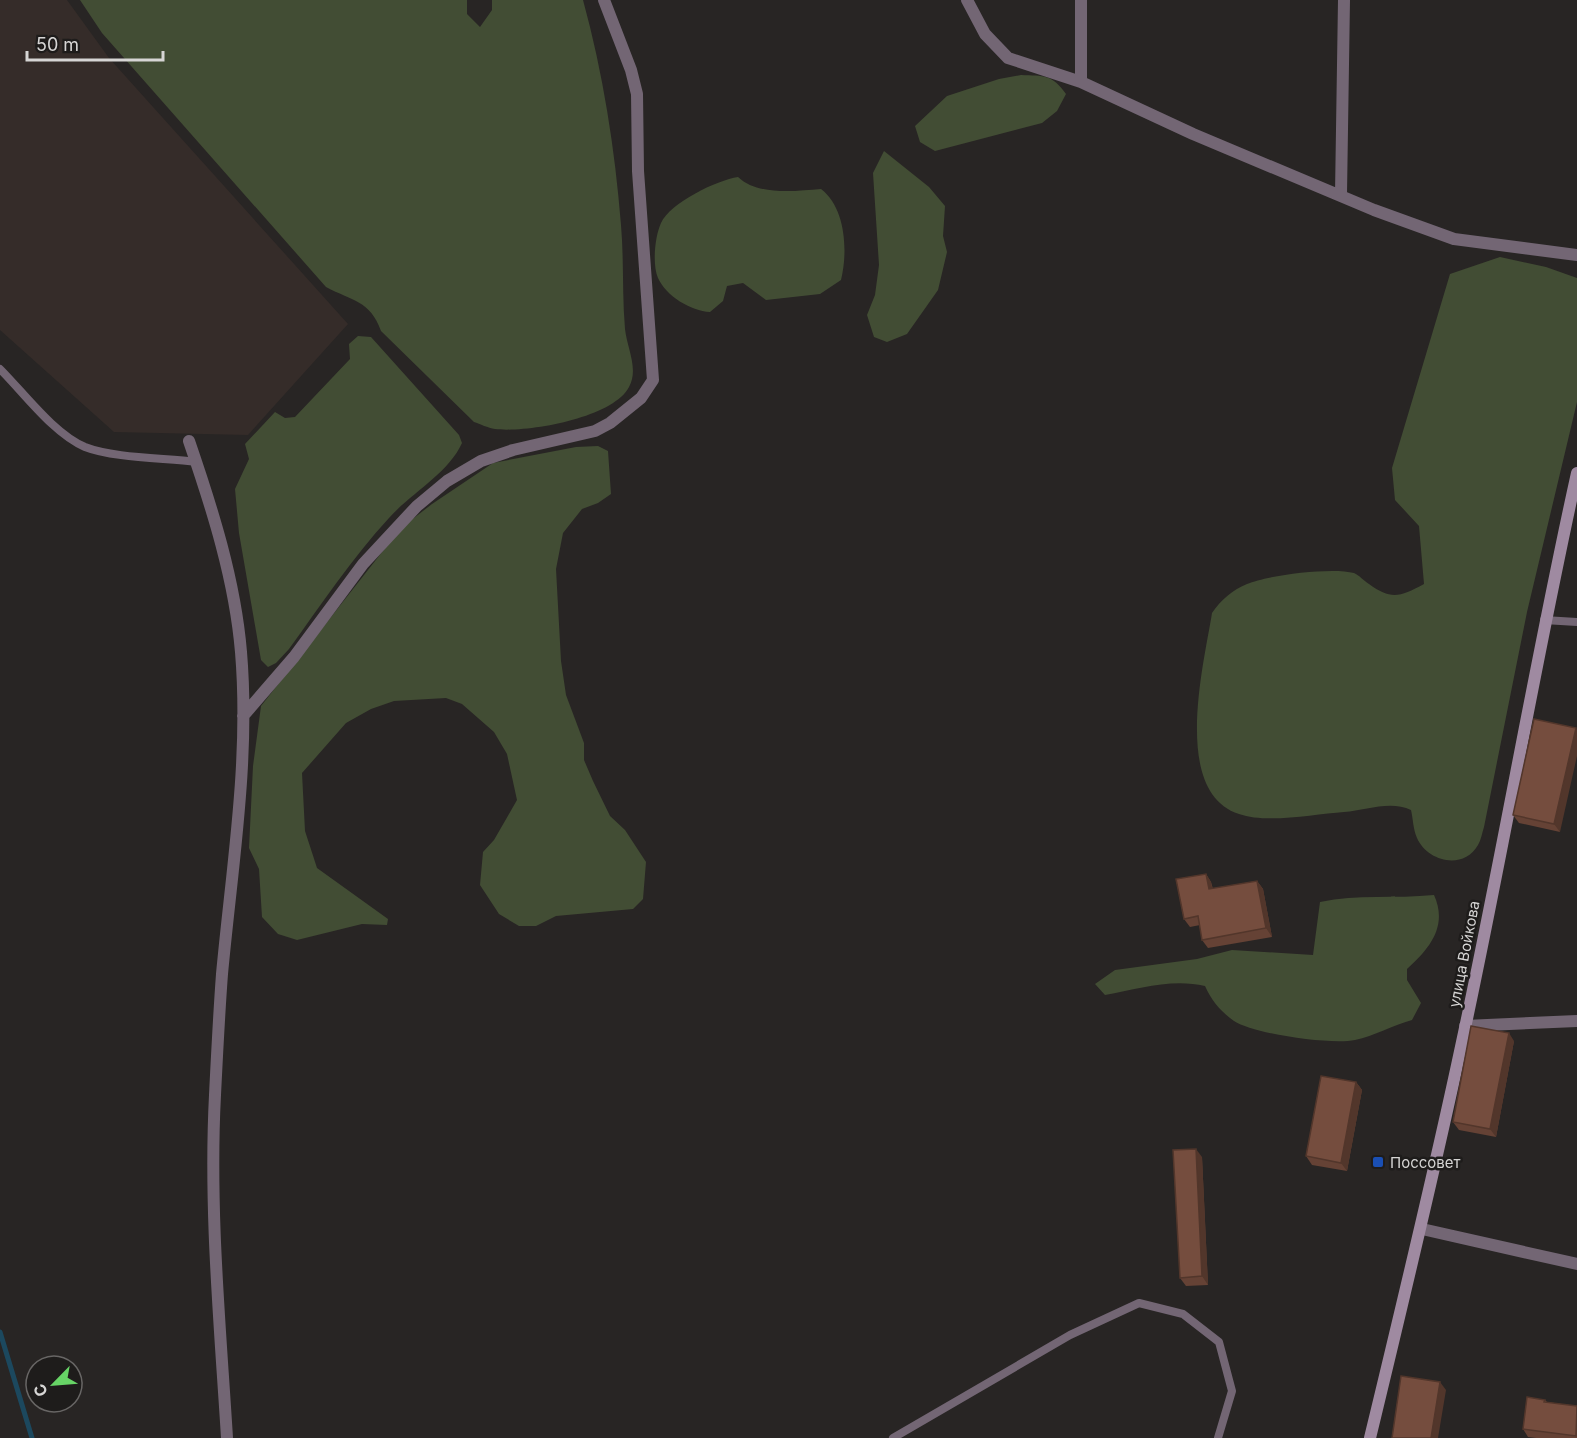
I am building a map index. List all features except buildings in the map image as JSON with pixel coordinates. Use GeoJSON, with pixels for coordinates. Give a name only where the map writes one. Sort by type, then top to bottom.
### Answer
{"type":"FeatureCollection","features":[{"type":"Feature","properties":{"kind":"street"},"geometry":{"type":"LineString","coordinates":[[243,716],[294,657],[363,564],[417,506],[447,481],[481,461],[513,450],[595,431],[610,423],[641,398],[650,386],[653,380],[638,171],[637,94],[631,70],[604,0]]}},
{"type":"Feature","properties":{"kind":"street"},"geometry":{"type":"LineString","coordinates":[[967,0],[985,34],[1008,58],[1081,81],[1193,134],[1341,194],[1374,210],[1455,239],[1577,255]]}},
{"type":"Feature","properties":{"kind":"street"},"geometry":{"type":"LineString","coordinates":[[1081,0],[1081,81]]}},
{"type":"Feature","properties":{"kind":"street"},"geometry":{"type":"LineString","coordinates":[[1341,194],[1344,0]]}},
{"type":"Feature","properties":{"kind":"street"},"geometry":{"type":"LineString","coordinates":[[189,441],[217,531],[234,605],[241,649],[243,775],[222,974],[215,1099],[214,1197],[227,1438]]}},
{"type":"Feature","properties":{"kind":"street","name":"улица Войкова"},"geometry":{"type":"LineString","coordinates":[[1370,1438],[1422,1228],[1465,1026],[1544,620],[1577,473]]}},
{"type":"Feature","properties":{"kind":"street"},"geometry":{"type":"LineString","coordinates":[[1465,1026],[1577,1021]]}},
{"type":"Feature","properties":{"kind":"street"},"geometry":{"type":"LineString","coordinates":[[1422,1228],[1577,1264]]}},
{"type":"Feature","properties":{"kind":"lane"},"geometry":{"type":"LineString","coordinates":[[0,369],[64,435],[85,447],[107,453],[196,462]]}},
{"type":"Feature","properties":{"kind":"lane"},"geometry":{"type":"LineString","coordinates":[[1544,620],[1577,622]]}},
{"type":"Feature","properties":{"kind":"lane"},"geometry":{"type":"LineString","coordinates":[[893,1438],[1070,1335],[1139,1303],[1184,1314],[1219,1342],[1232,1390],[1218,1438]]}},
{"type":"Feature","properties":{"kind":"shaded area"},"geometry":{"type":"Polygon","coordinates":[[[0,0],[67,0],[109,58],[348,324],[248,435],[114,432],[0,330],[0,0]]]}},
{"type":"Feature","properties":{"kind":"green space"},"geometry":{"type":"Polygon","coordinates":[[[80,0],[467,0],[467,14],[480,27],[492,10],[492,0],[583,0],[602,83],[615,168],[622,238],[625,329],[633,366],[629,387],[620,398],[606,407],[588,415],[547,426],[509,430],[492,428],[474,422],[381,331],[377,321],[366,307],[326,287],[102,33],[80,0]]]}},
{"type":"Feature","properties":{"kind":"green space"},"geometry":{"type":"Polygon","coordinates":[[[1021,75],[1052,79],[1066,94],[1057,111],[1042,123],[935,151],[920,142],[915,126],[947,96],[999,79],[1021,75]]]}},
{"type":"Feature","properties":{"kind":"green space"},"geometry":{"type":"Polygon","coordinates":[[[884,151],[929,187],[945,206],[943,236],[947,252],[938,290],[907,334],[887,342],[874,337],[867,315],[875,295],[879,265],[873,173],[884,151]]]}},
{"type":"Feature","properties":{"kind":"green space"},"geometry":{"type":"Polygon","coordinates":[[[738,177],[746,183],[766,190],[821,189],[829,197],[836,207],[843,231],[844,257],[841,280],[820,294],[766,300],[743,283],[727,286],[723,301],[710,312],[687,306],[667,291],[658,278],[655,265],[656,242],[661,223],[666,215],[684,200],[718,183],[738,177]]]}},
{"type":"Feature","properties":{"kind":"green space"},"geometry":{"type":"Polygon","coordinates":[[[1500,257],[1546,267],[1577,278],[1577,402],[1527,612],[1479,843],[1464,858],[1446,860],[1437,857],[1422,846],[1417,838],[1411,810],[1395,806],[1378,806],[1291,818],[1250,817],[1239,814],[1218,801],[1205,780],[1198,754],[1199,693],[1212,613],[1236,589],[1284,575],[1316,571],[1344,571],[1354,573],[1384,593],[1396,595],[1424,584],[1419,526],[1395,500],[1392,468],[1450,274],[1500,257]]]}},
{"type":"Feature","properties":{"kind":"green space"},"geometry":{"type":"Polygon","coordinates":[[[358,336],[371,337],[459,435],[462,443],[439,474],[398,509],[375,533],[289,649],[276,663],[268,667],[261,660],[239,533],[235,489],[249,459],[245,444],[275,412],[285,418],[295,417],[350,359],[349,344],[358,336]]]}},
{"type":"Feature","properties":{"kind":"green space"},"geometry":{"type":"Polygon","coordinates":[[[598,446],[608,451],[611,494],[598,503],[582,509],[563,533],[556,569],[561,661],[566,695],[584,743],[584,760],[610,816],[625,830],[646,862],[643,899],[633,909],[556,916],[536,926],[519,926],[499,914],[480,885],[483,852],[494,840],[517,800],[507,754],[494,732],[462,704],[446,698],[394,701],[371,709],[346,723],[302,773],[305,831],[317,868],[388,919],[387,925],[362,924],[297,940],[278,934],[262,917],[259,869],[249,848],[253,766],[261,706],[401,528],[432,504],[493,463],[576,447],[598,446]]]}},
{"type":"Feature","properties":{"kind":"green space"},"geometry":{"type":"Polygon","coordinates":[[[1434,895],[1438,906],[1438,926],[1429,945],[1407,969],[1407,980],[1421,1003],[1412,1020],[1355,1040],[1311,1040],[1244,1026],[1234,1021],[1221,1009],[1205,986],[1168,984],[1105,995],[1095,984],[1115,970],[1197,959],[1232,950],[1313,955],[1320,902],[1348,898],[1434,895]]]}},
{"type":"Feature","properties":{"kind":"waterway"},"geometry":{"type":"LineString","coordinates":[[0,1332],[32,1438]]}},
{"type":"Feature","properties":{"kind":"place","name":"Поссовет"},"geometry":{"type":"Point","coordinates":[1378,1162]}}]}
